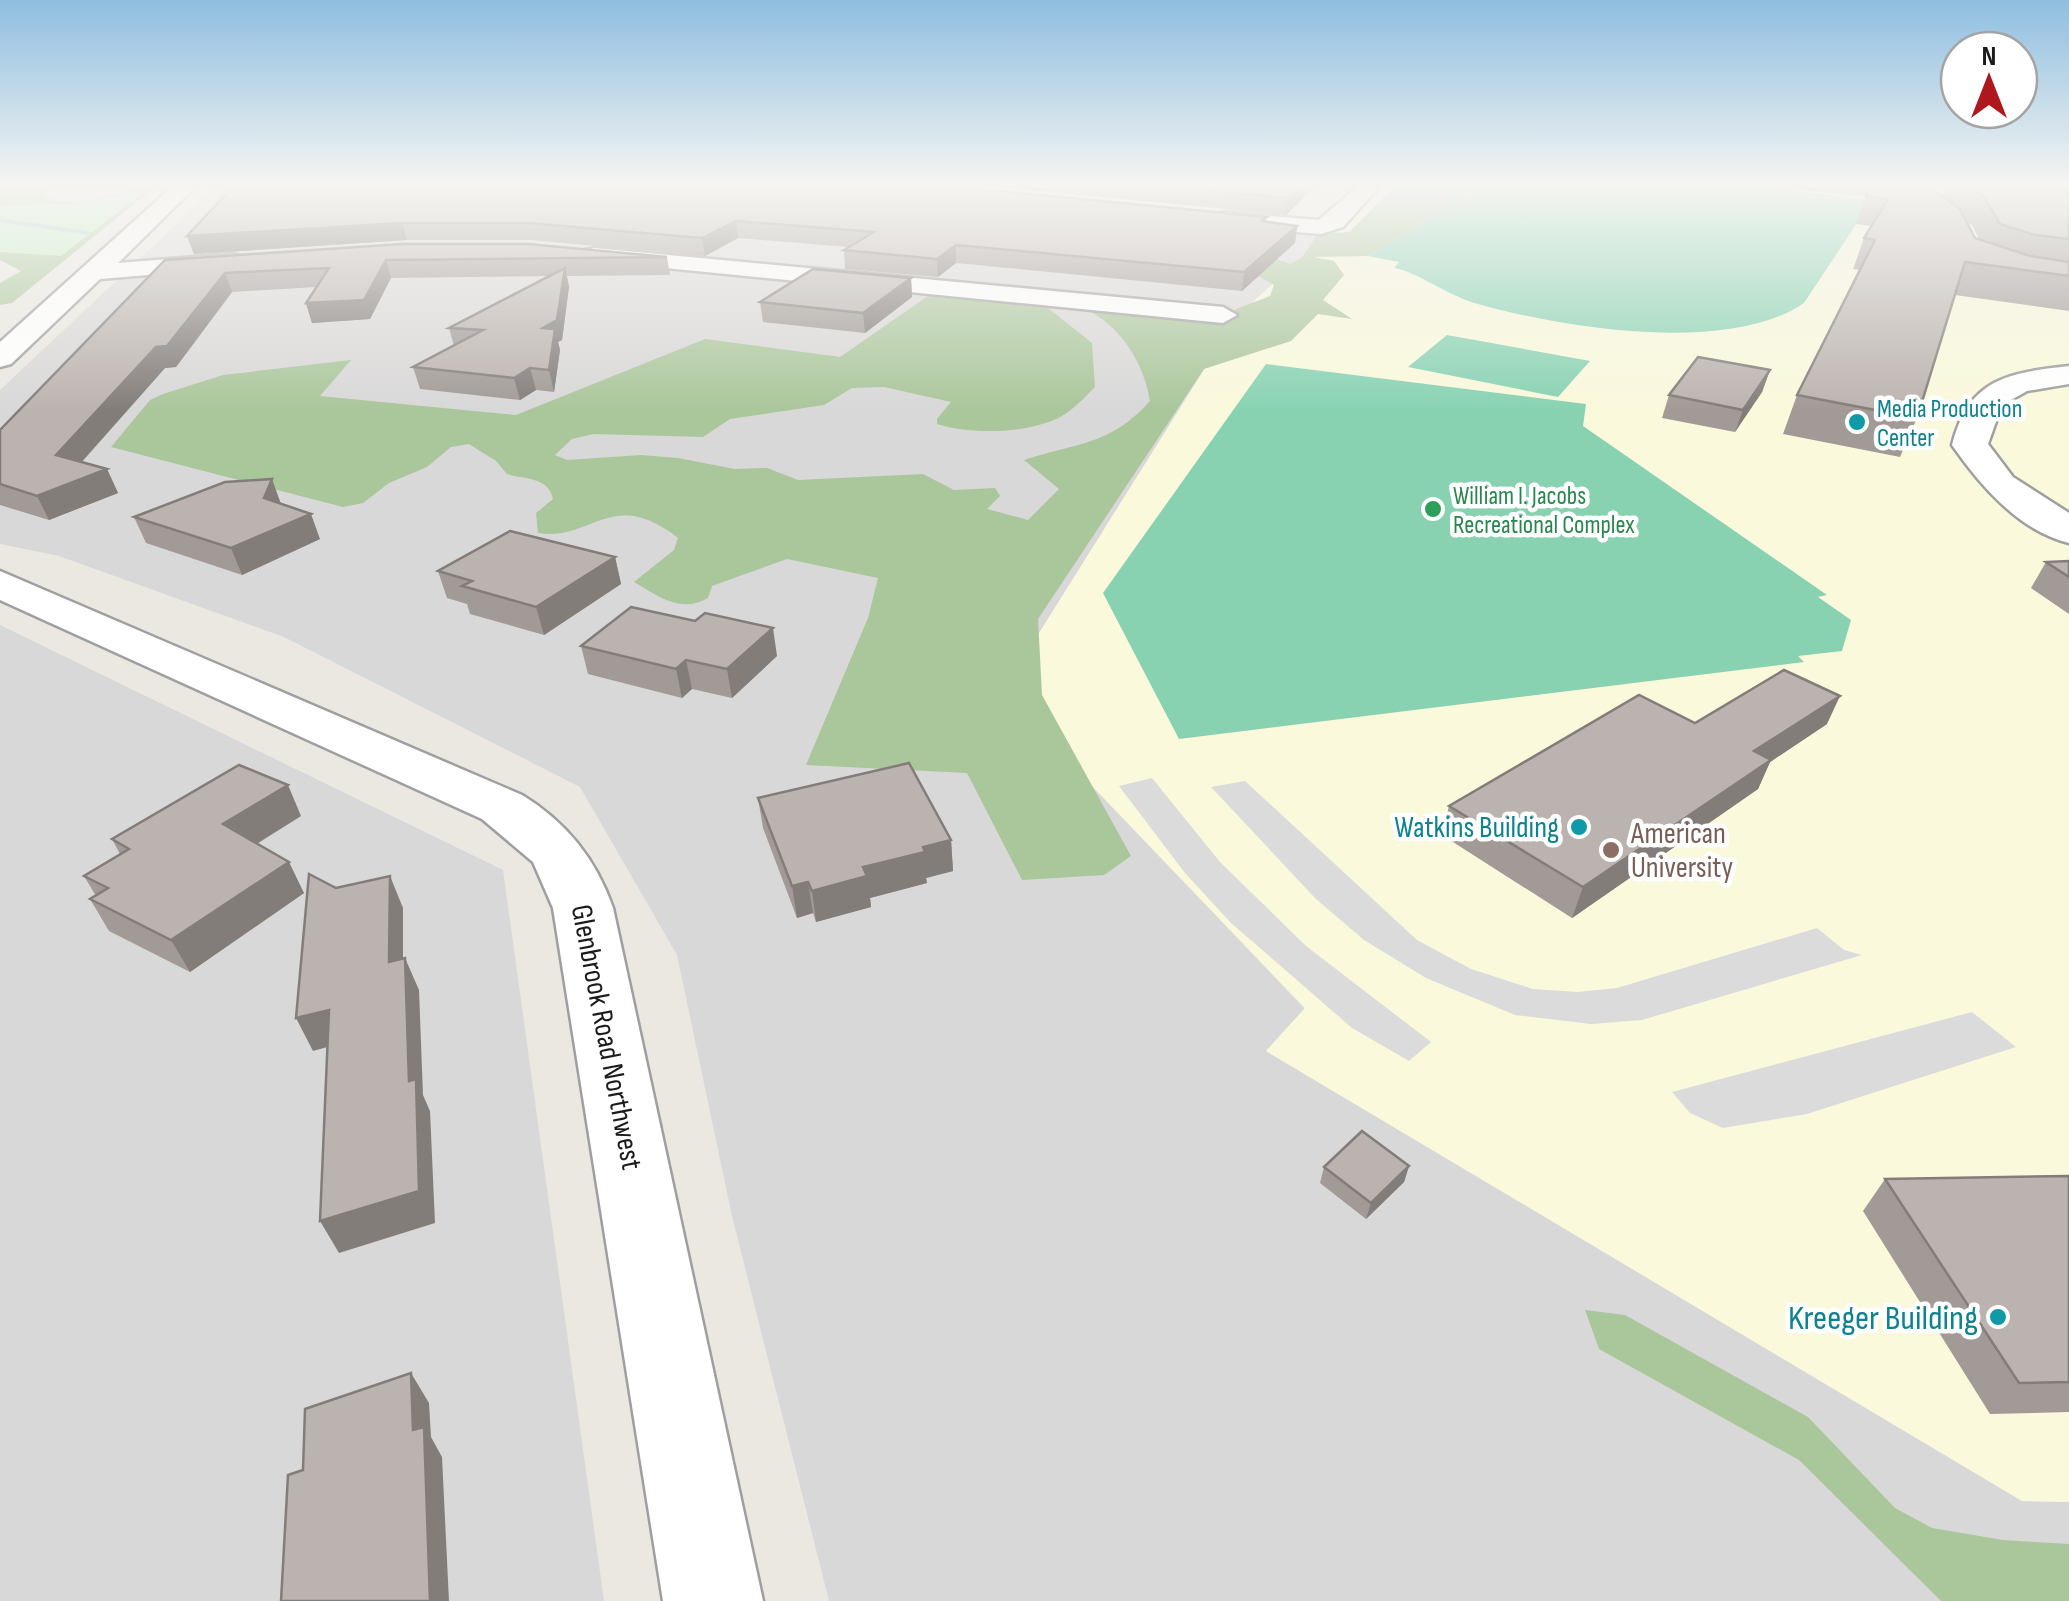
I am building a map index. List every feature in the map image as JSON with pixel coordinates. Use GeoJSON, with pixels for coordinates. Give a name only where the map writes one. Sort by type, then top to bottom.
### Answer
{"type":"FeatureCollection","features":[{"type":"Feature","properties":{"kind":"street"},"geometry":{"type":"LineString","coordinates":[[0,358],[106,262]]}},
{"type":"Feature","properties":{"kind":"street"},"geometry":{"type":"LineString","coordinates":[[95,272],[243,262]]}},
{"type":"Feature","properties":{"kind":"street"},"geometry":{"type":"LineString","coordinates":[[663,262],[1223,315]]}},
{"type":"Feature","properties":{"kind":"street"},"geometry":{"type":"LineString","coordinates":[[0,316],[47,315]]}},
{"type":"Feature","properties":{"kind":"street"},"geometry":{"type":"LineString","coordinates":[[2069,375],[2002,389],[1985,398],[1976,410],[1970,445],[2000,485],[2069,532]]}},
{"type":"Feature","properties":{"kind":"street","name":"Glenbrook Road Northwest"},"geometry":{"type":"LineString","coordinates":[[0,584],[502,807],[544,837],[564,862],[583,908],[713,1601]]}},
{"type":"Feature","properties":{"kind":"shaded area"},"geometry":{"type":"Polygon","coordinates":[[[137,262],[1306,262],[1002,692],[1305,1009],[1266,1051],[2022,1501],[2069,1502],[2069,1601],[829,1601],[732,1216],[677,955],[580,787],[284,637],[59,556],[0,544],[0,390],[137,262]]]}},
{"type":"Feature","properties":{"kind":"shaded area","name":"American University"},"geometry":{"type":"Polygon","coordinates":[[[1297,262],[2069,262],[2069,1502],[2022,1501],[1266,1051],[1305,1008],[1002,692],[1237,317],[1297,262]]]}},
{"type":"Feature","properties":{"kind":"shaded area"},"geometry":{"type":"Polygon","coordinates":[[[0,625],[503,870],[604,1601],[0,1601],[0,625]]]}},
{"type":"Feature","properties":{"kind":"shaded area"},"geometry":{"type":"Polygon","coordinates":[[[1152,778],[1220,862],[1306,946],[1431,1042],[1409,1061],[1352,1028],[1231,923],[1185,873],[1119,786],[1152,778]]]}},
{"type":"Feature","properties":{"kind":"shaded area"},"geometry":{"type":"Polygon","coordinates":[[[1245,781],[1417,940],[1471,969],[1533,989],[1577,992],[1617,988],[1817,928],[1844,950],[1862,955],[1642,1020],[1591,1024],[1515,1015],[1426,978],[1364,940],[1316,899],[1211,787],[1245,781]]]}},
{"type":"Feature","properties":{"kind":"shaded area"},"geometry":{"type":"Polygon","coordinates":[[[1972,1012],[2016,1047],[1807,1114],[1723,1128],[1690,1113],[1672,1092],[1972,1012]]]}},
{"type":"Feature","properties":{"kind":"green space"},"geometry":{"type":"Polygon","coordinates":[[[3,262],[63,262],[12,303],[0,305],[0,283],[21,271],[3,262]]]}},
{"type":"Feature","properties":{"kind":"green space"},"geometry":{"type":"Polygon","coordinates":[[[1254,262],[1335,262],[1344,275],[1323,300],[1352,319],[1318,314],[1291,341],[1204,369],[1038,619],[1042,695],[1131,856],[1104,875],[1022,880],[967,773],[806,765],[868,618],[878,578],[787,559],[712,586],[708,598],[679,604],[634,582],[674,550],[678,538],[655,523],[618,516],[557,534],[538,533],[536,513],[553,499],[546,486],[507,474],[496,461],[469,444],[451,447],[427,467],[389,483],[363,503],[343,507],[111,447],[150,400],[223,375],[351,360],[320,396],[516,415],[705,339],[840,357],[928,296],[1048,308],[1092,343],[1095,387],[1065,414],[1020,429],[951,428],[937,424],[937,419],[951,402],[884,387],[852,388],[824,405],[730,419],[703,437],[593,434],[572,439],[555,455],[567,460],[641,455],[678,458],[735,469],[767,468],[798,480],[923,474],[954,490],[995,488],[1000,496],[987,509],[1028,520],[1059,489],[1024,460],[1106,435],[1150,401],[1143,374],[1130,349],[1113,328],[1091,312],[1224,321],[1236,309],[1270,296],[1274,285],[1246,269],[1254,262]]]}},
{"type":"Feature","properties":{"kind":"green space"},"geometry":{"type":"Polygon","coordinates":[[[1399,262],[1831,262],[1804,303],[1772,319],[1690,332],[1598,328],[1513,313],[1456,296],[1394,268],[1399,262]]]}},
{"type":"Feature","properties":{"kind":"green space"},"geometry":{"type":"Polygon","coordinates":[[[1447,335],[1590,361],[1558,397],[1408,367],[1447,335]]]}},
{"type":"Feature","properties":{"kind":"green space","name":"William I. Jacobs Recreational Complex"},"geometry":{"type":"Polygon","coordinates":[[[1266,364],[1586,404],[1583,426],[1827,595],[1818,597],[1851,620],[1842,651],[1798,656],[1804,662],[1179,739],[1103,593],[1266,364]]]}},
{"type":"Feature","properties":{"kind":"green space"},"geometry":{"type":"Polygon","coordinates":[[[1585,1310],[1625,1315],[1808,1417],[1895,1508],[1932,1528],[2003,1540],[2069,1544],[2069,1601],[1941,1601],[1799,1460],[1599,1349],[1585,1310]]]}},
{"type":"Feature","properties":{"kind":"building"},"geometry":{"type":"Polygon","coordinates":[[[163,262],[385,262],[364,300],[306,303],[329,268],[225,273],[167,346],[156,347],[56,455],[107,469],[37,496],[0,484],[0,430],[163,262]]]}},
{"type":"Feature","properties":{"kind":"building"},"geometry":{"type":"Polygon","coordinates":[[[1134,262],[1256,262],[1244,272],[1134,262]]]}},
{"type":"Feature","properties":{"kind":"building"},"geometry":{"type":"Polygon","coordinates":[[[1864,262],[2069,262],[2069,276],[1965,262],[1917,418],[1797,395],[1864,262]]]}},
{"type":"Feature","properties":{"kind":"building"},"geometry":{"type":"Polygon","coordinates":[[[565,268],[557,320],[543,328],[555,329],[549,370],[530,368],[514,378],[413,367],[483,330],[449,328],[565,268]]]}},
{"type":"Feature","properties":{"kind":"building"},"geometry":{"type":"Polygon","coordinates":[[[813,269],[911,278],[863,313],[760,302],[813,269]]]}},
{"type":"Feature","properties":{"kind":"building"},"geometry":{"type":"Polygon","coordinates":[[[1698,357],[1770,370],[1743,410],[1669,395],[1698,357]]]}},
{"type":"Feature","properties":{"kind":"building"},"geometry":{"type":"Polygon","coordinates":[[[272,479],[264,498],[311,514],[231,548],[134,517],[225,482],[272,479]]]}},
{"type":"Feature","properties":{"kind":"building"},"geometry":{"type":"Polygon","coordinates":[[[510,531],[615,557],[536,607],[462,586],[472,581],[438,571],[510,531]]]}},
{"type":"Feature","properties":{"kind":"building"},"geometry":{"type":"Polygon","coordinates":[[[2069,561],[2069,577],[2046,562],[2069,561]]]}},
{"type":"Feature","properties":{"kind":"building"},"geometry":{"type":"Polygon","coordinates":[[[631,607],[695,621],[705,613],[773,628],[727,669],[686,660],[676,669],[581,646],[631,607]]]}},
{"type":"Feature","properties":{"kind":"building","name":"Watkins Building"},"geometry":{"type":"Polygon","coordinates":[[[1784,670],[1840,696],[1754,751],[1771,760],[1583,887],[1449,806],[1639,695],[1695,723],[1784,670]]]}},
{"type":"Feature","properties":{"kind":"building"},"geometry":{"type":"Polygon","coordinates":[[[909,763],[951,840],[923,847],[925,852],[863,867],[867,876],[812,891],[808,882],[792,886],[758,798],[909,763]]]}},
{"type":"Feature","properties":{"kind":"building"},"geometry":{"type":"Polygon","coordinates":[[[239,765],[288,785],[223,824],[289,862],[171,940],[90,899],[108,888],[84,876],[129,849],[112,839],[239,765]]]}},
{"type":"Feature","properties":{"kind":"building"},"geometry":{"type":"Polygon","coordinates":[[[309,874],[336,888],[390,876],[389,962],[405,958],[409,1081],[416,1079],[419,1191],[320,1221],[329,1010],[296,1018],[309,874]]]}},
{"type":"Feature","properties":{"kind":"building"},"geometry":{"type":"Polygon","coordinates":[[[1362,1131],[1409,1166],[1371,1203],[1324,1167],[1362,1131]]]}},
{"type":"Feature","properties":{"kind":"building","name":"Kreeger Building"},"geometry":{"type":"Polygon","coordinates":[[[2069,1176],[2069,1382],[2019,1383],[1885,1179],[2069,1176]]]}},
{"type":"Feature","properties":{"kind":"building"},"geometry":{"type":"Polygon","coordinates":[[[411,1373],[413,1430],[424,1427],[430,1601],[281,1601],[288,1475],[303,1470],[305,1409],[411,1373]]]}},
{"type":"Feature","properties":{"kind":"place","name":"Media Production Center"},"geometry":{"type":"Point","coordinates":[1857,422]}},
{"type":"Feature","properties":{"kind":"place","name":"William I. Jacobs Recreational Complex"},"geometry":{"type":"Point","coordinates":[1433,509]}},
{"type":"Feature","properties":{"kind":"place","name":"Watkins Building"},"geometry":{"type":"Point","coordinates":[1579,827]}},
{"type":"Feature","properties":{"kind":"place","name":"American University"},"geometry":{"type":"Point","coordinates":[1611,850]}},
{"type":"Feature","properties":{"kind":"place","name":"Kreeger Building"},"geometry":{"type":"Point","coordinates":[1998,1317]}}]}
